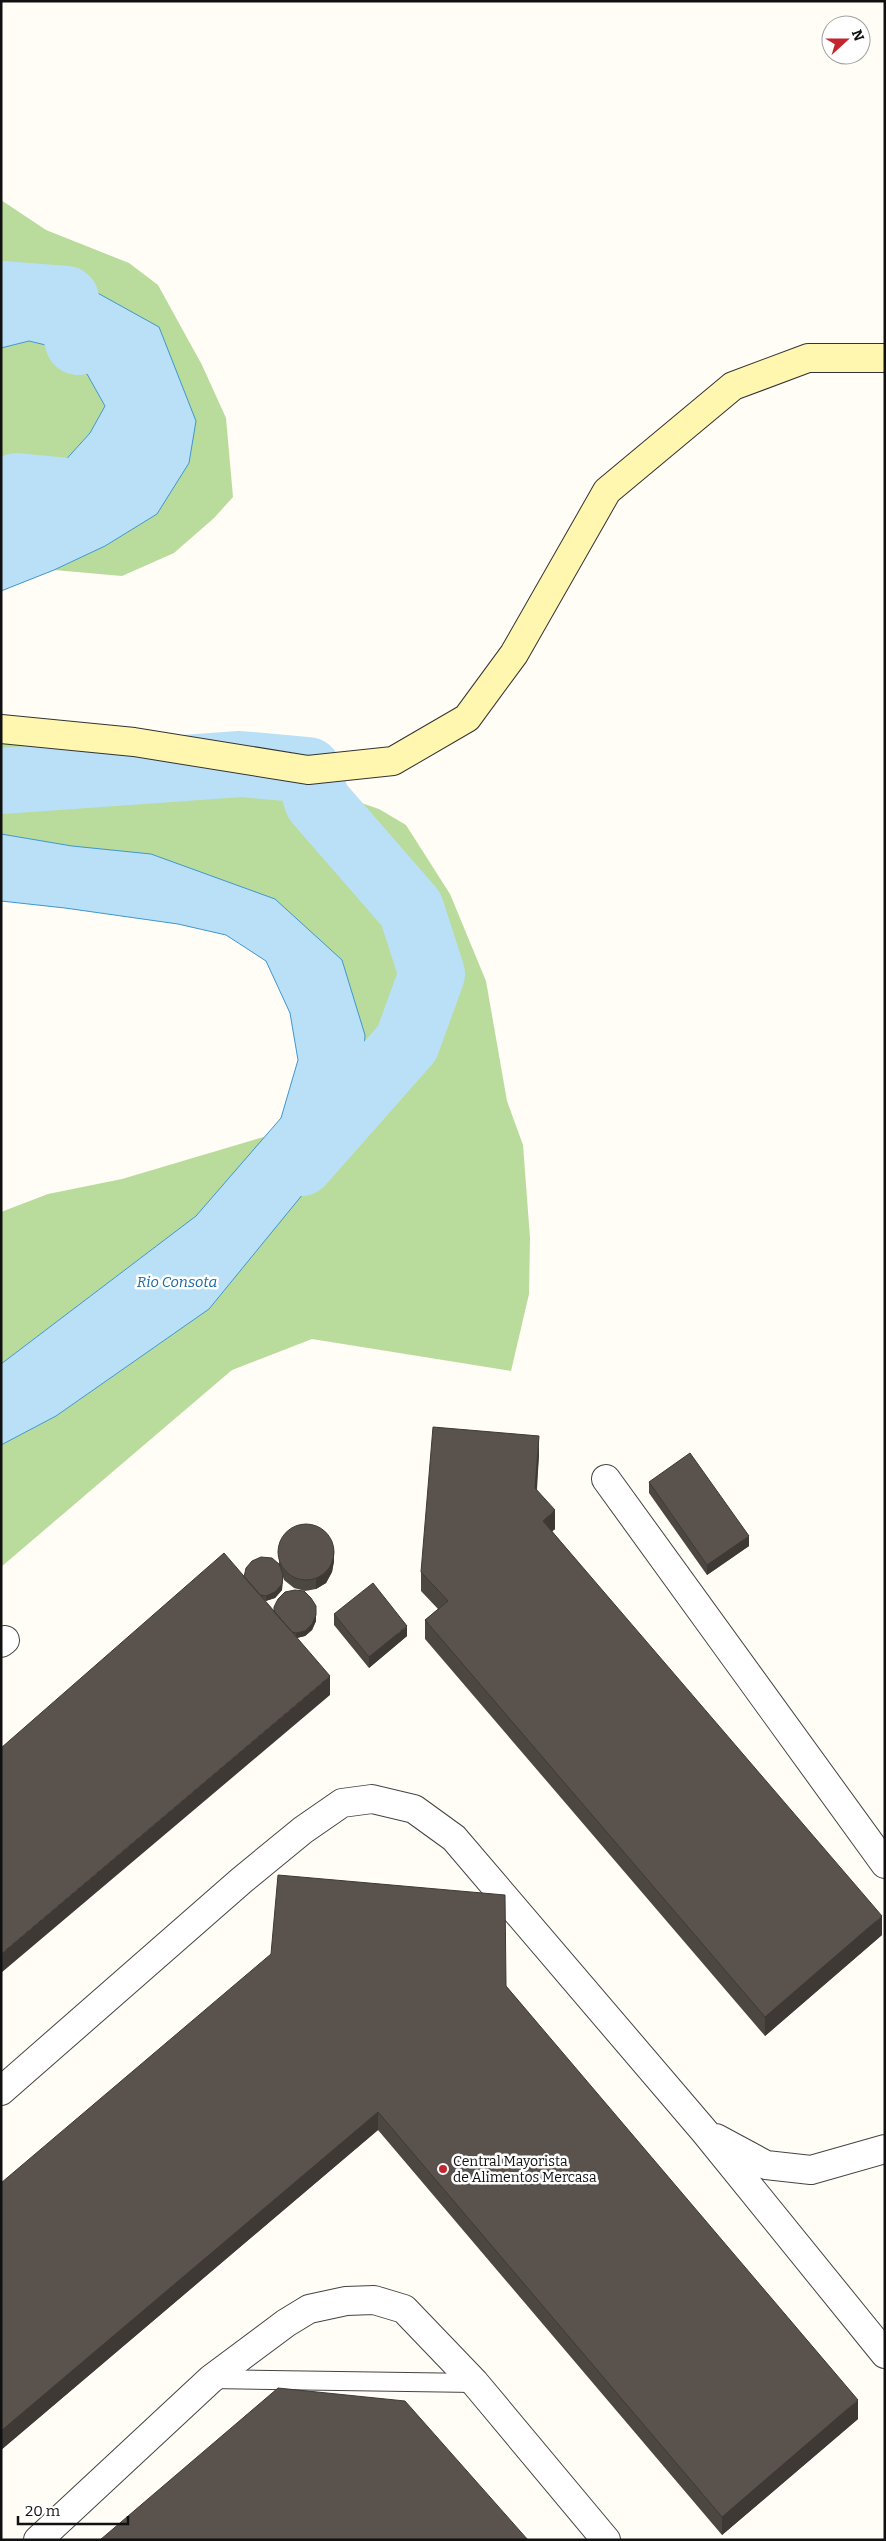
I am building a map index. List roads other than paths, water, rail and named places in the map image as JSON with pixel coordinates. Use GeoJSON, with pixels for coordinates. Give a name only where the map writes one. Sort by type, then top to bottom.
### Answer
{"type":"FeatureCollection","features":[{"type":"Feature","properties":{"kind":"street"},"geometry":{"type":"LineString","coordinates":[[1,729],[134,742],[308,770],[393,761],[467,718],[514,654],[607,491],[725,392],[733,386],[808,358],[885,358]]}},
{"type":"Feature","properties":{"kind":"street"},"geometry":{"type":"LineString","coordinates":[[606,1479],[885,1864]]}},
{"type":"Feature","properties":{"kind":"street"},"geometry":{"type":"LineString","coordinates":[[1,2091],[242,1880],[303,1830],[342,1803],[372,1799],[414,1809],[454,1838],[705,2132],[885,2354]]}},
{"type":"Feature","properties":{"kind":"street"},"geometry":{"type":"LineString","coordinates":[[705,2132],[766,2165],[811,2170],[885,2149]]}},
{"type":"Feature","properties":{"kind":"street"},"geometry":{"type":"LineString","coordinates":[[38,2540],[211,2379],[309,2309],[346,2301],[374,2300],[404,2309],[475,2383],[606,2540]]}},
{"type":"Feature","properties":{"kind":"lane"},"geometry":{"type":"LineString","coordinates":[[211,2379],[475,2383]]}},
{"type":"Feature","properties":{"kind":"water"},"geometry":{"type":"Polygon","coordinates":[[[67,276],[159,327],[196,421],[189,463],[157,514],[105,546],[54,570],[1,591],[1,492],[62,464],[90,433],[105,406],[87,374],[54,347],[29,341],[1,348],[1,303],[67,276]]]}},
{"type":"Feature","properties":{"kind":"water","name":"Rio Consota"},"geometry":{"type":"Polygon","coordinates":[[[1,834],[72,846],[151,854],[275,899],[342,960],[365,1035],[362,1096],[339,1150],[209,1309],[56,1416],[1,1445],[1,1364],[196,1216],[281,1118],[298,1060],[290,1013],[266,961],[226,935],[178,924],[1,901],[1,834]]]}},
{"type":"Feature","properties":{"kind":"waterway"},"geometry":{"type":"LineString","coordinates":[[1,294],[66,299],[78,342]]}},
{"type":"Feature","properties":{"kind":"waterway"},"geometry":{"type":"LineString","coordinates":[[1,492],[17,486],[88,493],[100,486]]}},
{"type":"Feature","properties":{"kind":"waterway"},"geometry":{"type":"LineString","coordinates":[[1,781],[240,764],[308,770],[317,801],[411,909],[432,974],[407,1043],[301,1163]]}},
{"type":"Feature","properties":{"kind":"place","name":"Central Mayorista de Alimentos Mercasa"},"geometry":{"type":"Point","coordinates":[443,2169]}}]}
